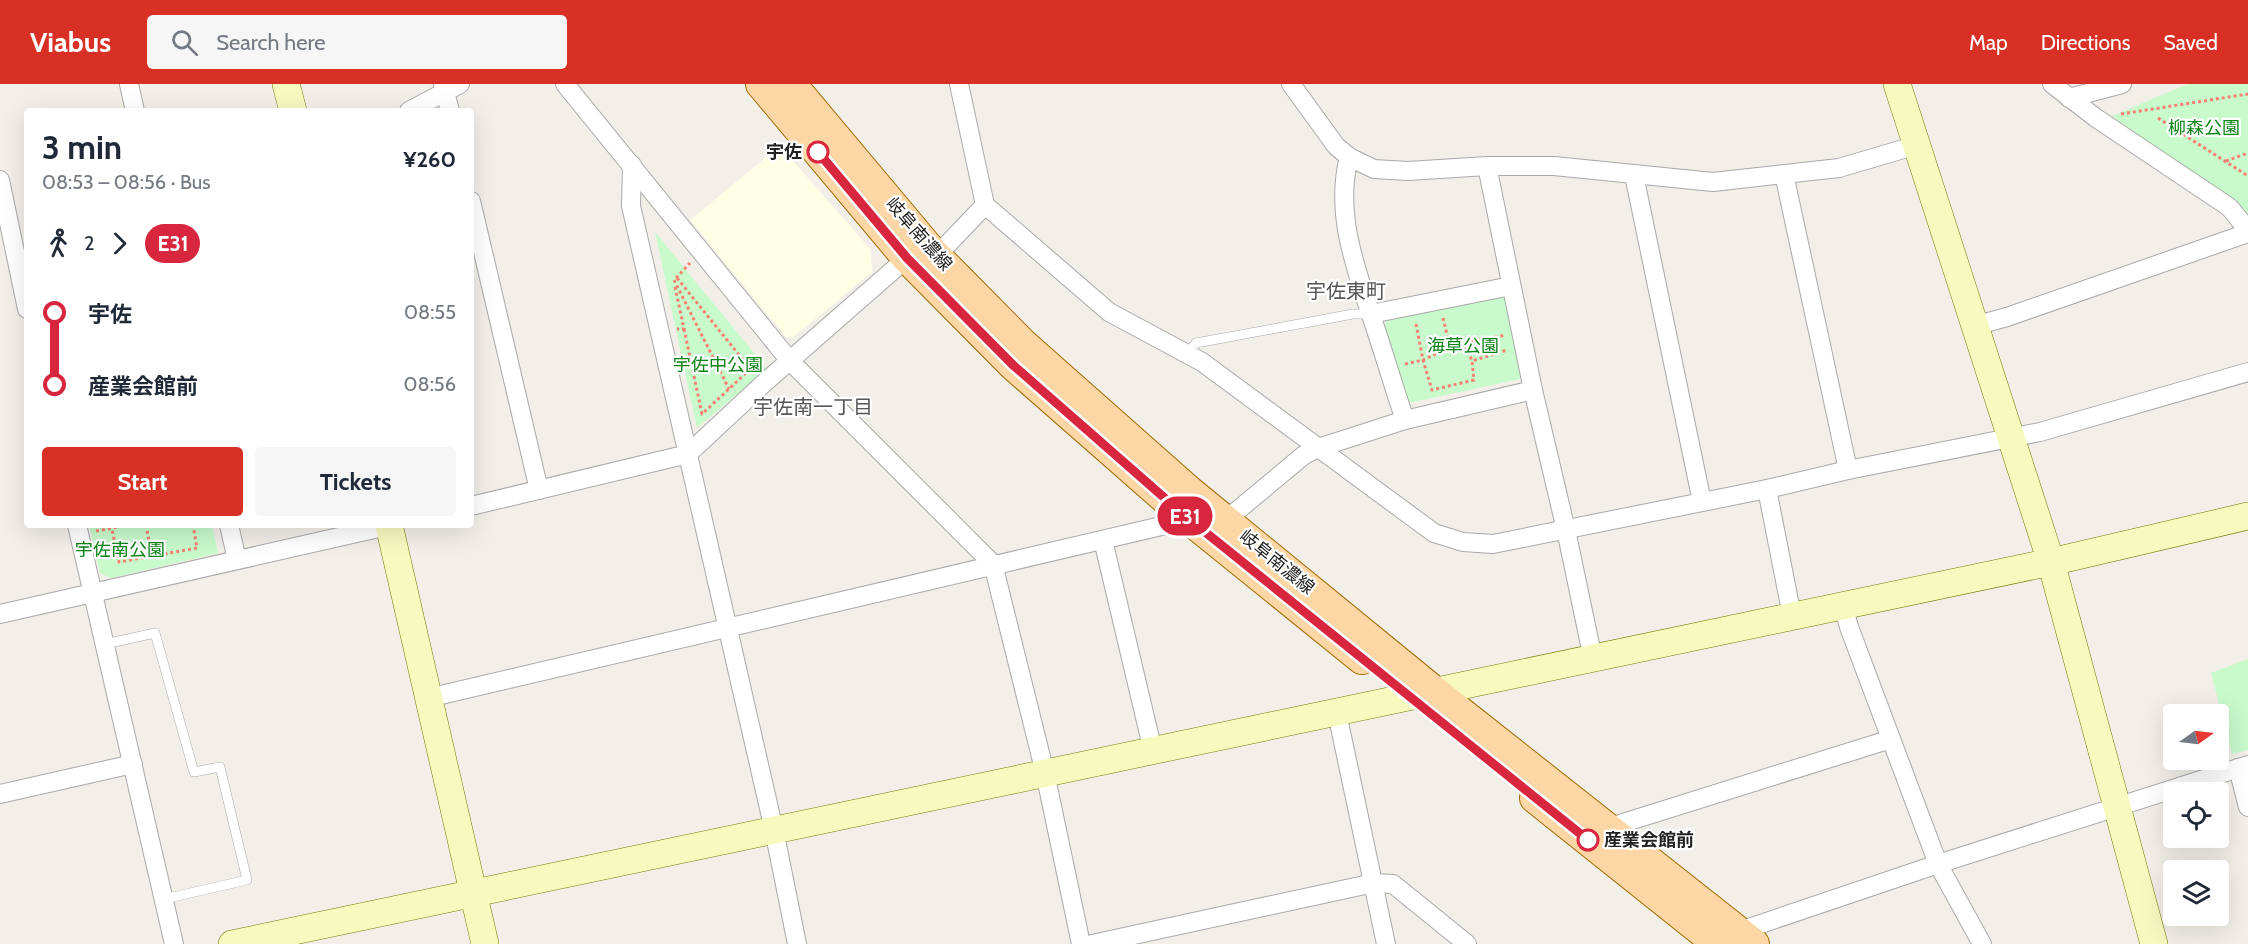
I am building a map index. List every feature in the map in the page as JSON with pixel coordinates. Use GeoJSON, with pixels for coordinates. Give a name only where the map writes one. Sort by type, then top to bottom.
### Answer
{"type":"FeatureCollection","features":[{"type":"Feature","properties":{"kind":"main road","name":"岐阜南濃線"},"geometry":{"type":"LineString","coordinates":[[761,84],[919,255],[1013,365],[1184,515],[1422,694],[1607,828],[1724,941]]}},
{"type":"Feature","properties":{"kind":"main road","name":"岐阜南濃線"},"geometry":{"type":"LineString","coordinates":[[791,84],[919,255],[1422,694],[1724,941]]}},
{"type":"Feature","properties":{"kind":"street"},"geometry":{"type":"LineString","coordinates":[[129,84],[134,108]]}},
{"type":"Feature","properties":{"kind":"street"},"geometry":{"type":"LineString","coordinates":[[286,84],[292,108]]}},
{"type":"Feature","properties":{"kind":"street"},"geometry":{"type":"LineString","coordinates":[[565,84],[790,361],[993,564],[1045,772],[1081,944]]}},
{"type":"Feature","properties":{"kind":"street"},"geometry":{"type":"LineString","coordinates":[[959,84],[985,205],[1109,312],[1202,362],[1434,533],[1463,542],[1493,544],[2040,432],[2248,372]]}},
{"type":"Feature","properties":{"kind":"street"},"geometry":{"type":"LineString","coordinates":[[1291,84],[1336,146],[1349,157],[1374,169],[1407,171],[1487,166],[1554,166],[1713,182],[1839,168],[1917,145]]}},
{"type":"Feature","properties":{"kind":"street"},"geometry":{"type":"LineString","coordinates":[[1897,84],[2051,562],[2154,944]]}},
{"type":"Feature","properties":{"kind":"street"},"geometry":{"type":"LineString","coordinates":[[2069,98],[2122,84]]}},
{"type":"Feature","properties":{"kind":"street"},"geometry":{"type":"LineString","coordinates":[[1974,326],[2007,317],[2248,232],[2229,207],[2090,114],[2053,85]]}},
{"type":"Feature","properties":{"kind":"street"},"geometry":{"type":"LineString","coordinates":[[415,108],[450,87]]}},
{"type":"Feature","properties":{"kind":"street"},"geometry":{"type":"LineString","coordinates":[[450,87],[450,108]]}},
{"type":"Feature","properties":{"kind":"street"},"geometry":{"type":"LineString","coordinates":[[1349,157],[1344,177],[1346,233],[1361,288],[1405,420]]}},
{"type":"Feature","properties":{"kind":"street"},"geometry":{"type":"LineString","coordinates":[[632,165],[631,206],[774,830],[797,944]]}},
{"type":"Feature","properties":{"kind":"street"},"geometry":{"type":"LineString","coordinates":[[1487,166],[1533,390],[1593,659]]}},
{"type":"Feature","properties":{"kind":"street"},"geometry":{"type":"LineString","coordinates":[[1784,174],[1848,470]]}},
{"type":"Feature","properties":{"kind":"street"},"geometry":{"type":"LineString","coordinates":[[1634,175],[1702,502]]}},
{"type":"Feature","properties":{"kind":"street"},"geometry":{"type":"LineString","coordinates":[[0,180],[24,293]]}},
{"type":"Feature","properties":{"kind":"street"},"geometry":{"type":"LineString","coordinates":[[474,505],[688,454],[763,384],[919,255],[946,246],[985,205]]}},
{"type":"Feature","properties":{"kind":"street"},"geometry":{"type":"LineString","coordinates":[[474,214],[539,490]]}},
{"type":"Feature","properties":{"kind":"street"},"geometry":{"type":"LineString","coordinates":[[1371,314],[1511,286]]}},
{"type":"Feature","properties":{"kind":"street"},"geometry":{"type":"LineString","coordinates":[[1224,519],[1304,455],[1318,448],[1405,420],[1533,390]]}},
{"type":"Feature","properties":{"kind":"street"},"geometry":{"type":"LineString","coordinates":[[1767,489],[1792,616]]}},
{"type":"Feature","properties":{"kind":"street"},"geometry":{"type":"LineString","coordinates":[[428,698],[1170,524],[1184,515]]}},
{"type":"Feature","properties":{"kind":"street"},"geometry":{"type":"LineString","coordinates":[[232,944],[2051,562],[2248,516]]}},
{"type":"Feature","properties":{"kind":"street"},"geometry":{"type":"LineString","coordinates":[[230,528],[237,560]]}},
{"type":"Feature","properties":{"kind":"street"},"geometry":{"type":"LineString","coordinates":[[0,614],[377,528]]}},
{"type":"Feature","properties":{"kind":"street"},"geometry":{"type":"LineString","coordinates":[[391,528],[484,944]]}},
{"type":"Feature","properties":{"kind":"street"},"geometry":{"type":"LineString","coordinates":[[78,530],[174,944]]}},
{"type":"Feature","properties":{"kind":"street"},"geometry":{"type":"LineString","coordinates":[[1103,540],[1153,751]]}},
{"type":"Feature","properties":{"kind":"street"},"geometry":{"type":"LineString","coordinates":[[1843,605],[1849,627],[1938,864],[1982,944]]}},
{"type":"Feature","properties":{"kind":"street"},"geometry":{"type":"LineString","coordinates":[[1337,713],[1386,944]]}},
{"type":"Feature","properties":{"kind":"street"},"geometry":{"type":"LineString","coordinates":[[1607,828],[1891,739]]}},
{"type":"Feature","properties":{"kind":"street"},"geometry":{"type":"LineString","coordinates":[[0,794],[133,764]]}},
{"type":"Feature","properties":{"kind":"street"},"geometry":{"type":"LineString","coordinates":[[1724,941],[1938,864],[2243,767],[2248,807]]}},
{"type":"Feature","properties":{"kind":"street"},"geometry":{"type":"LineString","coordinates":[[1092,944],[1374,884],[1393,884],[1467,944]]}},
{"type":"Feature","properties":{"kind":"lane"},"geometry":{"type":"LineString","coordinates":[[1187,354],[1196,343],[1353,314],[1371,314]]}},
{"type":"Feature","properties":{"kind":"lane"},"geometry":{"type":"LineString","coordinates":[[105,644],[155,633],[194,772],[220,767],[247,880],[164,899]]}},
{"type":"Feature","properties":{"kind":"path"},"geometry":{"type":"LineString","coordinates":[[2090,114],[2248,94]]}},
{"type":"Feature","properties":{"kind":"path"},"geometry":{"type":"LineString","coordinates":[[2158,118],[2248,176]]}},
{"type":"Feature","properties":{"kind":"path"},"geometry":{"type":"LineString","coordinates":[[2226,162],[2248,153]]}},
{"type":"Feature","properties":{"kind":"path"},"geometry":{"type":"LineString","coordinates":[[675,279],[702,251]]}},
{"type":"Feature","properties":{"kind":"path"},"geometry":{"type":"LineString","coordinates":[[675,279],[702,414],[751,369]]}},
{"type":"Feature","properties":{"kind":"path"},"geometry":{"type":"LineString","coordinates":[[675,279],[763,384]]}},
{"type":"Feature","properties":{"kind":"path"},"geometry":{"type":"LineString","coordinates":[[675,279],[729,389]]}},
{"type":"Feature","properties":{"kind":"path"},"geometry":{"type":"LineString","coordinates":[[1441,312],[1450,347]]}},
{"type":"Feature","properties":{"kind":"path"},"geometry":{"type":"LineString","coordinates":[[1415,318],[1423,360],[1432,390],[1474,380],[1472,361],[1465,343]]}},
{"type":"Feature","properties":{"kind":"path"},"geometry":{"type":"LineString","coordinates":[[658,328],[684,329]]}},
{"type":"Feature","properties":{"kind":"path"},"geometry":{"type":"LineString","coordinates":[[1388,368],[1423,360],[1450,347],[1465,343],[1508,334],[1510,342]]}},
{"type":"Feature","properties":{"kind":"path"},"geometry":{"type":"LineString","coordinates":[[1472,361],[1512,349]]}},
{"type":"Feature","properties":{"kind":"path"},"geometry":{"type":"LineString","coordinates":[[78,530],[99,528]]}},
{"type":"Feature","properties":{"kind":"path"},"geometry":{"type":"LineString","coordinates":[[112,528],[119,561],[197,548],[194,528]]}},
{"type":"Feature","properties":{"kind":"path"},"geometry":{"type":"LineString","coordinates":[[147,528],[157,579]]}},
{"type":"Feature","properties":{"kind":"shaded area"},"geometry":{"type":"Polygon","coordinates":[[[780,146],[871,250],[872,272],[792,338],[786,337],[690,220],[780,146]]]}},
{"type":"Feature","properties":{"kind":"green space","name":"柳森公園"},"geometry":{"type":"Polygon","coordinates":[[[2188,84],[2248,84],[2248,213],[2112,116],[2188,84]]]}},
{"type":"Feature","properties":{"kind":"green space","name":"宇佐中公園"},"geometry":{"type":"Polygon","coordinates":[[[655,232],[767,369],[697,428],[655,232]]]}},
{"type":"Feature","properties":{"kind":"green space","name":"海草公園"},"geometry":{"type":"Polygon","coordinates":[[[1506,290],[1525,378],[1408,403],[1385,328],[1387,317],[1506,290]]]}},
{"type":"Feature","properties":{"kind":"green space","name":"宇佐南公園"},"geometry":{"type":"Polygon","coordinates":[[[90,528],[213,528],[218,553],[111,578],[100,573],[90,528]]]}},
{"type":"Feature","properties":{"kind":"green space"},"geometry":{"type":"Polygon","coordinates":[[[2248,659],[2248,750],[2232,754],[2229,742],[2229,704],[2219,704],[2211,673],[2248,659]]]}},
{"type":"Feature","properties":{"kind":"bus line","name":"E31"},"geometry":{"type":"LineString","coordinates":[[818,152],[907,258],[1013,365],[1184,515],[1588,840]]}},
{"type":"Feature","properties":{"kind":"place","name":"宇佐"},"geometry":{"type":"Point","coordinates":[818,152]}},
{"type":"Feature","properties":{"kind":"place","name":"産業会館前"},"geometry":{"type":"Point","coordinates":[1588,840]}},
{"type":"Feature","properties":{"kind":"district","name":"宇佐東町"},"geometry":{"type":"Point","coordinates":[1346,291]}},
{"type":"Feature","properties":{"kind":"district","name":"宇佐南一丁目"},"geometry":{"type":"Point","coordinates":[813,407]}}]}
